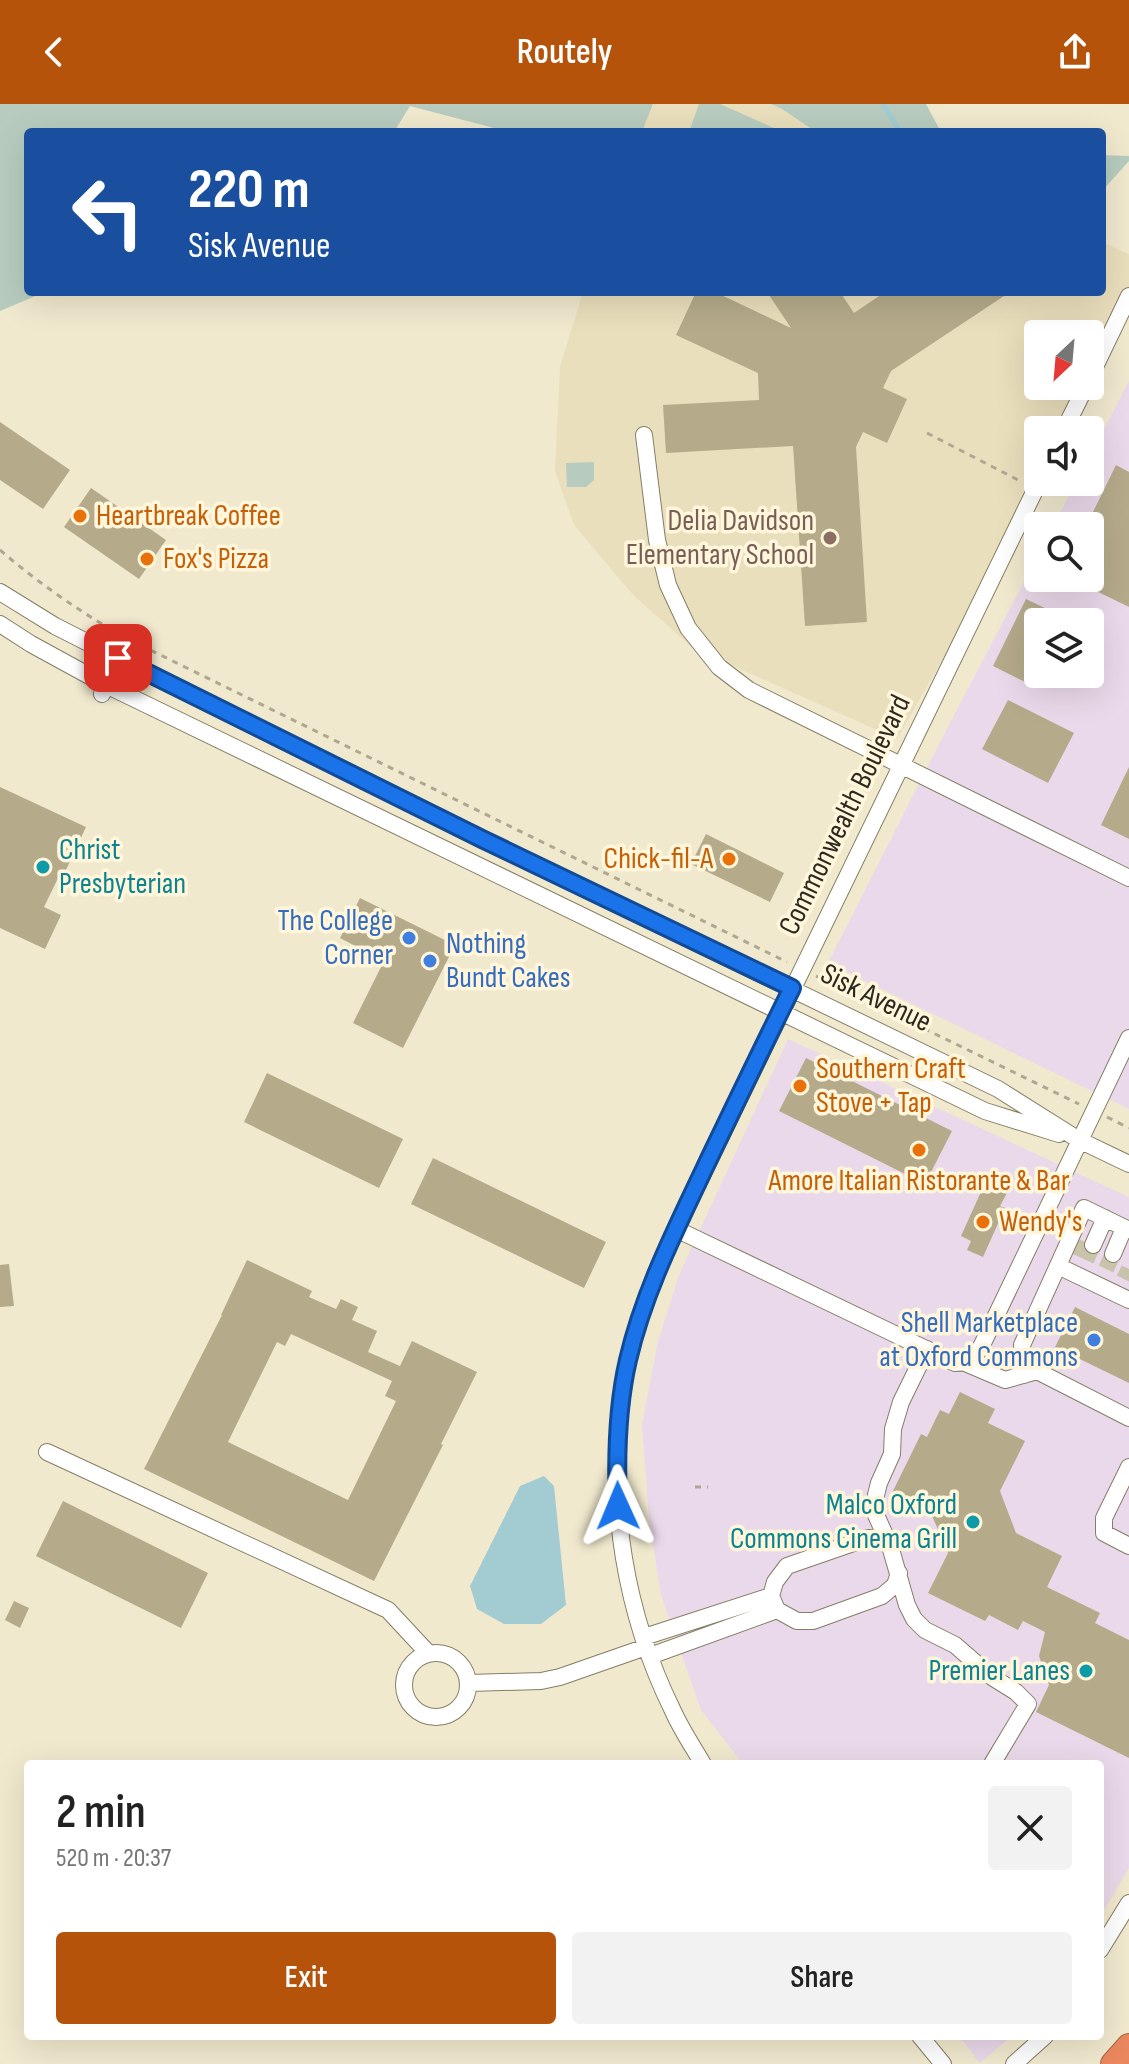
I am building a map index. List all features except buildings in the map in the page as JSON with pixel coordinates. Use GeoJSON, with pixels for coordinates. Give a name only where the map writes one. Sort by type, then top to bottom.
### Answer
{"type":"FeatureCollection","features":[{"type":"Feature","properties":{"kind":"highway"},"geometry":{"type":"LineString","coordinates":[[1113,2064],[1129,2046]]}},
{"type":"Feature","properties":{"kind":"street"},"geometry":{"type":"LineString","coordinates":[[1104,348],[1129,296]]}},
{"type":"Feature","properties":{"kind":"street"},"geometry":{"type":"LineString","coordinates":[[644,435],[657,540],[668,585],[688,628],[719,667],[749,690],[1129,878]]}},
{"type":"Feature","properties":{"kind":"street","name":"Commonwealth Boulevard"},"geometry":{"type":"LineString","coordinates":[[701,1760],[673,1712],[647,1647],[628,1584],[620,1534],[617,1477],[619,1420],[627,1362],[644,1304],[676,1229],[1032,496]]}},
{"type":"Feature","properties":{"kind":"street","name":"Sisk Avenue"},"geometry":{"type":"LineString","coordinates":[[0,592],[55,626],[118,658],[482,839],[998,1089],[1079,1140],[1129,1164]]}},
{"type":"Feature","properties":{"kind":"street","name":"Sisk Avenue"},"geometry":{"type":"LineString","coordinates":[[0,624],[104,690],[779,1013],[985,1111],[1079,1140]]}},
{"type":"Feature","properties":{"kind":"street"},"geometry":{"type":"LineString","coordinates":[[104,690],[126,638]]}},
{"type":"Feature","properties":{"kind":"street"},"geometry":{"type":"LineString","coordinates":[[965,1363],[976,1355],[982,1345],[1129,1038]]}},
{"type":"Feature","properties":{"kind":"street"},"geometry":{"type":"LineString","coordinates":[[1077,1259],[1084,1208],[1127,1229],[1106,1269]]}},
{"type":"Feature","properties":{"kind":"street"},"geometry":{"type":"LineString","coordinates":[[1024,1375],[1022,1345],[1077,1259],[1098,1215]]}},
{"type":"Feature","properties":{"kind":"street"},"geometry":{"type":"LineString","coordinates":[[676,1229],[955,1363],[965,1363],[1005,1380],[1037,1371],[1129,1418]]}},
{"type":"Feature","properties":{"kind":"street"},"geometry":{"type":"LineString","coordinates":[[1077,1259],[1106,1269],[1124,1291]]}},
{"type":"Feature","properties":{"kind":"street"},"geometry":{"type":"LineString","coordinates":[[927,1349],[901,1402],[893,1429],[892,1454],[876,1495],[876,1515],[890,1546],[914,1619],[925,1630],[955,1645],[1028,1704],[994,1760]]}},
{"type":"Feature","properties":{"kind":"street"},"geometry":{"type":"LineString","coordinates":[[47,1452],[388,1610],[428,1653]]}},
{"type":"Feature","properties":{"kind":"street"},"geometry":{"type":"LineString","coordinates":[[1129,1467],[1104,1518],[1104,1533],[1129,1546]]}},
{"type":"Feature","properties":{"kind":"street"},"geometry":{"type":"LineString","coordinates":[[774,1603],[775,1582],[787,1566],[868,1538],[880,1539],[890,1546]]}},
{"type":"Feature","properties":{"kind":"street"},"geometry":{"type":"LineString","coordinates":[[774,1603],[797,1621],[813,1621],[882,1596],[895,1585],[899,1573]]}},
{"type":"Feature","properties":{"kind":"street"},"geometry":{"type":"LineString","coordinates":[[469,1683],[541,1681],[560,1677],[774,1603]]}},
{"type":"Feature","properties":{"kind":"street"},"geometry":{"type":"LineString","coordinates":[[428,1653],[440,1653],[460,1662],[469,1683],[463,1704],[456,1711],[437,1718],[418,1712],[406,1697],[404,1687],[410,1665],[428,1653]]}},
{"type":"Feature","properties":{"kind":"street"},"geometry":{"type":"LineString","coordinates":[[1104,1944],[1129,1903]]}},
{"type":"Feature","properties":{"kind":"street"},"geometry":{"type":"LineString","coordinates":[[923,2040],[943,2064]]}},
{"type":"Feature","properties":{"kind":"street"},"geometry":{"type":"LineString","coordinates":[[1014,2064],[1041,2040]]}},
{"type":"Feature","properties":{"kind":"path"},"geometry":{"type":"LineString","coordinates":[[927,433],[1020,481]]}},
{"type":"Feature","properties":{"kind":"path"},"geometry":{"type":"LineString","coordinates":[[0,550],[79,610],[126,638],[1129,1128]]}},
{"type":"Feature","properties":{"kind":"path"},"geometry":{"type":"LineString","coordinates":[[695,1487],[708,1487]]}},
{"type":"Feature","properties":{"kind":"shaded area"},"geometry":{"type":"Polygon","coordinates":[[[653,104],[771,104],[810,128],[644,128],[653,104]]]}},
{"type":"Feature","properties":{"kind":"shaded area"},"geometry":{"type":"Polygon","coordinates":[[[1106,244],[1129,254],[1129,293],[1104,344],[1104,320],[1024,320],[1024,400],[1076,400],[1068,416],[1024,416],[1024,496],[1029,496],[981,592],[897,739],[693,648],[634,596],[574,525],[555,471],[560,366],[582,296],[1106,296],[1106,244]]]}},
{"type":"Feature","properties":{"kind":"shaded area"},"geometry":{"type":"Polygon","coordinates":[[[1129,381],[1129,1109],[828,963],[1024,582],[1024,592],[1104,592],[1104,512],[1060,512],[1069,496],[1104,496],[1104,429],[1129,381]]]}},
{"type":"Feature","properties":{"kind":"shaded area"},"geometry":{"type":"Polygon","coordinates":[[[788,1039],[1129,1197],[1129,1868],[1104,1910],[1104,1760],[740,1760],[701,1710],[661,1595],[649,1519],[642,1425],[658,1341],[679,1275],[788,1039]]]}},
{"type":"Feature","properties":{"kind":"shaded area"},"geometry":{"type":"Polygon","coordinates":[[[962,2040],[1007,2040],[980,2063],[962,2040]]]}},
{"type":"Feature","properties":{"kind":"green space"},"geometry":{"type":"Polygon","coordinates":[[[0,104],[653,104],[644,128],[494,128],[410,106],[396,128],[24,128],[24,296],[36,296],[0,311],[0,104]]]}},
{"type":"Feature","properties":{"kind":"green space"},"geometry":{"type":"Polygon","coordinates":[[[699,104],[720,104],[774,128],[690,128],[699,104]]]}},
{"type":"Feature","properties":{"kind":"green space"},"geometry":{"type":"Polygon","coordinates":[[[771,104],[926,104],[939,128],[810,128],[771,104]]]}},
{"type":"Feature","properties":{"kind":"green space"},"geometry":{"type":"Polygon","coordinates":[[[1106,155],[1129,156],[1129,161],[1106,187],[1106,155]]]}},
{"type":"Feature","properties":{"kind":"green space"},"geometry":{"type":"Polygon","coordinates":[[[594,462],[594,480],[586,487],[567,487],[566,463],[594,462]]]}},
{"type":"Feature","properties":{"kind":"water"},"geometry":{"type":"Polygon","coordinates":[[[544,1476],[554,1486],[566,1605],[541,1624],[504,1624],[477,1609],[470,1586],[520,1486],[544,1476]]]}},
{"type":"Feature","properties":{"kind":"waterway"},"geometry":{"type":"LineString","coordinates":[[883,104],[898,128]]}},
{"type":"Feature","properties":{"kind":"tunnel"},"geometry":{"type":"LineString","coordinates":[[1073,1254],[1080,1239]]}},
{"type":"Feature","properties":{"kind":"tunnel"},"geometry":{"type":"LineString","coordinates":[[1086,1260],[1093,1245]]}},
{"type":"Feature","properties":{"kind":"tunnel"},"geometry":{"type":"LineString","coordinates":[[1106,1269],[1113,1254]]}},
{"type":"Feature","properties":{"kind":"tunnel"},"geometry":{"type":"LineString","coordinates":[[1124,1279],[1129,1269]]}},
{"type":"Feature","properties":{"kind":"place","name":"Heartbreak Coffee"},"geometry":{"type":"Point","coordinates":[80,516]}},
{"type":"Feature","properties":{"kind":"place","name":"Delia Davidson Elementary School"},"geometry":{"type":"Point","coordinates":[830,538]}},
{"type":"Feature","properties":{"kind":"place","name":"Fox's Pizza"},"geometry":{"type":"Point","coordinates":[147,559]}},
{"type":"Feature","properties":{"kind":"place","name":"Chick-fil-A"},"geometry":{"type":"Point","coordinates":[729,859]}},
{"type":"Feature","properties":{"kind":"place","name":"Christ Presbyterian"},"geometry":{"type":"Point","coordinates":[43,867]}},
{"type":"Feature","properties":{"kind":"place","name":"The College Corner"},"geometry":{"type":"Point","coordinates":[409,938]}},
{"type":"Feature","properties":{"kind":"place","name":"Nothing Bundt Cakes"},"geometry":{"type":"Point","coordinates":[430,961]}},
{"type":"Feature","properties":{"kind":"place","name":"Southern Craft Stove + Tap"},"geometry":{"type":"Point","coordinates":[800,1086]}},
{"type":"Feature","properties":{"kind":"place","name":"Amore Italian Ristorante & Bar"},"geometry":{"type":"Point","coordinates":[919,1150]}},
{"type":"Feature","properties":{"kind":"place","name":"Wendy's"},"geometry":{"type":"Point","coordinates":[983,1222]}},
{"type":"Feature","properties":{"kind":"place","name":"Shell Marketplace at Oxford Commons"},"geometry":{"type":"Point","coordinates":[1094,1340]}},
{"type":"Feature","properties":{"kind":"place","name":"Malco Oxford Commons Cinema Grill"},"geometry":{"type":"Point","coordinates":[973,1522]}},
{"type":"Feature","properties":{"kind":"place","name":"Premier Lanes"},"geometry":{"type":"Point","coordinates":[1086,1671]}},
{"type":"Feature","properties":{"kind":"route"},"geometry":{"type":"LineString","coordinates":[[118,658],[482,839],[792,988],[676,1229],[644,1304],[627,1362],[619,1420],[618,1506]]}}]}
